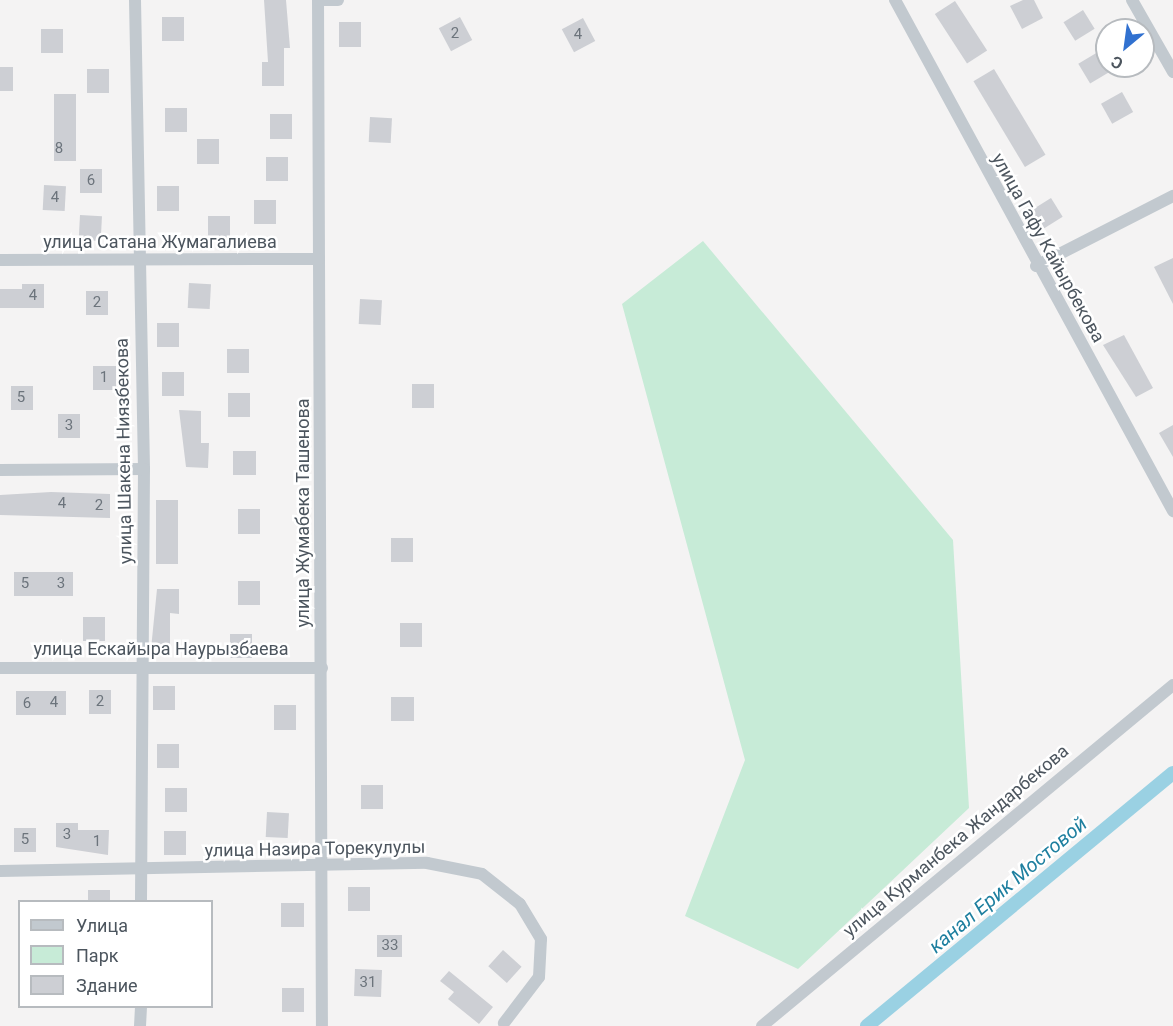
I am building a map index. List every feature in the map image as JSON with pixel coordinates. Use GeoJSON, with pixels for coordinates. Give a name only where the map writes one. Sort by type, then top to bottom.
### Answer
{"type":"FeatureCollection","features":[{"type":"Feature","properties":{"kind":"street","name":"улица Шакена Ниязбекова"},"geometry":{"type":"LineString","coordinates":[[135,0],[144,469],[141,900]]}},
{"type":"Feature","properties":{"kind":"street"},"geometry":{"type":"LineString","coordinates":[[318,0],[338,0]]}},
{"type":"Feature","properties":{"kind":"street","name":"улица Жумабека Ташенова"},"geometry":{"type":"LineString","coordinates":[[318,0],[322,1026]]}},
{"type":"Feature","properties":{"kind":"street","name":"улица Гафу Кайырбекова"},"geometry":{"type":"LineString","coordinates":[[895,0],[1036,266],[1173,511]]}},
{"type":"Feature","properties":{"kind":"street"},"geometry":{"type":"LineString","coordinates":[[1132,0],[1173,72]]}},
{"type":"Feature","properties":{"kind":"street"},"geometry":{"type":"LineString","coordinates":[[1036,266],[1173,196]]}},
{"type":"Feature","properties":{"kind":"street","name":"улица Сатана Жумагалиева"},"geometry":{"type":"LineString","coordinates":[[0,260],[320,259]]}},
{"type":"Feature","properties":{"kind":"street"},"geometry":{"type":"LineString","coordinates":[[0,470],[144,469]]}},
{"type":"Feature","properties":{"kind":"street","name":"улица Ескайыра Наурызбаева"},"geometry":{"type":"LineString","coordinates":[[0,668],[143,666],[322,668]]}},
{"type":"Feature","properties":{"kind":"street","name":"улица Курманбека Жандарбекова"},"geometry":{"type":"LineString","coordinates":[[762,1026],[1173,685]]}},
{"type":"Feature","properties":{"kind":"street","name":"улица Назира Торекулулы"},"geometry":{"type":"LineString","coordinates":[[0,871],[141,871],[323,864],[427,863],[482,874],[520,904],[541,939],[539,976],[504,1023]]}},
{"type":"Feature","properties":{"kind":"street"},"geometry":{"type":"LineString","coordinates":[[140,1026],[141,1008]]}},
{"type":"Feature","properties":{"kind":"green space"},"geometry":{"type":"Polygon","coordinates":[[[703,241],[953,540],[969,808],[798,969],[685,916],[745,760],[622,304],[703,241]]]}},
{"type":"Feature","properties":{"kind":"building"},"geometry":{"type":"Polygon","coordinates":[[[264,0],[286,0],[290,48],[284,48],[284,86],[262,86],[262,62],[268,62],[264,0]]]}},
{"type":"Feature","properties":{"kind":"building"},"geometry":{"type":"Polygon","coordinates":[[[1023,0],[1034,0],[1043,18],[1022,29],[1010,6],[1023,0]]]}},
{"type":"Feature","properties":{"kind":"building"},"geometry":{"type":"Polygon","coordinates":[[[955,1],[987,50],[967,64],[935,14],[955,1]]]}},
{"type":"Feature","properties":{"kind":"building"},"geometry":{"type":"Polygon","coordinates":[[[1083,10],[1095,29],[1075,41],[1063,22],[1083,10]]]}},
{"type":"Feature","properties":{"kind":"building"},"geometry":{"type":"Polygon","coordinates":[[[162,17],[184,17],[184,41],[162,41],[162,17]]]}},
{"type":"Feature","properties":{"kind":"building"},"geometry":{"type":"Polygon","coordinates":[[[460,17],[472,40],[451,51],[439,28],[460,17]]]}},
{"type":"Feature","properties":{"kind":"building"},"geometry":{"type":"Polygon","coordinates":[[[583,18],[595,41],[574,52],[562,29],[583,18]]]}},
{"type":"Feature","properties":{"kind":"building"},"geometry":{"type":"Polygon","coordinates":[[[339,22],[361,22],[361,47],[339,47],[339,22]]]}},
{"type":"Feature","properties":{"kind":"building"},"geometry":{"type":"Polygon","coordinates":[[[41,29],[63,29],[63,53],[41,53],[41,29]]]}},
{"type":"Feature","properties":{"kind":"building"},"geometry":{"type":"Polygon","coordinates":[[[1095,54],[1095,78],[1099,78],[1090,84],[1078,64],[1095,54]]]}},
{"type":"Feature","properties":{"kind":"building"},"geometry":{"type":"Polygon","coordinates":[[[0,67],[13,67],[13,91],[0,91],[0,67]]]}},
{"type":"Feature","properties":{"kind":"building"},"geometry":{"type":"Polygon","coordinates":[[[87,69],[109,69],[109,93],[87,93],[87,69]]]}},
{"type":"Feature","properties":{"kind":"building"},"geometry":{"type":"Polygon","coordinates":[[[994,69],[1046,155],[1025,167],[973,81],[994,69]]]}},
{"type":"Feature","properties":{"kind":"building"},"geometry":{"type":"Polygon","coordinates":[[[1122,92],[1133,112],[1112,124],[1101,104],[1122,92]]]}},
{"type":"Feature","properties":{"kind":"building"},"geometry":{"type":"Polygon","coordinates":[[[54,94],[76,94],[76,161],[54,161],[54,94]]]}},
{"type":"Feature","properties":{"kind":"building"},"geometry":{"type":"Polygon","coordinates":[[[165,108],[187,108],[187,132],[165,132],[165,108]]]}},
{"type":"Feature","properties":{"kind":"building"},"geometry":{"type":"Polygon","coordinates":[[[270,114],[292,114],[292,139],[270,139],[270,114]]]}},
{"type":"Feature","properties":{"kind":"building"},"geometry":{"type":"Polygon","coordinates":[[[370,117],[392,118],[391,143],[369,142],[370,117]]]}},
{"type":"Feature","properties":{"kind":"building"},"geometry":{"type":"Polygon","coordinates":[[[197,139],[219,139],[219,164],[197,164],[197,139]]]}},
{"type":"Feature","properties":{"kind":"building"},"geometry":{"type":"Polygon","coordinates":[[[266,157],[288,157],[288,181],[266,181],[266,157]]]}},
{"type":"Feature","properties":{"kind":"building"},"geometry":{"type":"Polygon","coordinates":[[[80,169],[102,169],[102,193],[80,193],[80,169]]]}},
{"type":"Feature","properties":{"kind":"building"},"geometry":{"type":"Polygon","coordinates":[[[44,185],[66,186],[65,211],[43,210],[44,185]]]}},
{"type":"Feature","properties":{"kind":"building"},"geometry":{"type":"Polygon","coordinates":[[[157,186],[179,186],[179,211],[157,211],[157,186]]]}},
{"type":"Feature","properties":{"kind":"building"},"geometry":{"type":"Polygon","coordinates":[[[1051,198],[1063,217],[1042,229],[1031,211],[1051,198]]]}},
{"type":"Feature","properties":{"kind":"building"},"geometry":{"type":"Polygon","coordinates":[[[254,200],[276,200],[276,224],[254,224],[254,200]]]}},
{"type":"Feature","properties":{"kind":"building"},"geometry":{"type":"Polygon","coordinates":[[[80,215],[102,216],[101,241],[79,240],[80,215]]]}},
{"type":"Feature","properties":{"kind":"building"},"geometry":{"type":"Polygon","coordinates":[[[208,216],[230,216],[230,240],[208,240],[208,216]]]}},
{"type":"Feature","properties":{"kind":"building"},"geometry":{"type":"Polygon","coordinates":[[[1173,258],[1173,304],[1154,267],[1173,258]]]}},
{"type":"Feature","properties":{"kind":"building"},"geometry":{"type":"Polygon","coordinates":[[[189,283],[211,284],[210,309],[188,308],[189,283]]]}},
{"type":"Feature","properties":{"kind":"building"},"geometry":{"type":"Polygon","coordinates":[[[22,284],[44,284],[44,308],[0,308],[0,289],[22,289],[22,284]]]}},
{"type":"Feature","properties":{"kind":"building"},"geometry":{"type":"Polygon","coordinates":[[[86,291],[108,291],[108,315],[86,315],[86,291]]]}},
{"type":"Feature","properties":{"kind":"building"},"geometry":{"type":"Polygon","coordinates":[[[360,299],[382,300],[381,325],[359,324],[360,299]]]}},
{"type":"Feature","properties":{"kind":"building"},"geometry":{"type":"Polygon","coordinates":[[[157,323],[179,323],[179,347],[157,347],[157,323]]]}},
{"type":"Feature","properties":{"kind":"building"},"geometry":{"type":"Polygon","coordinates":[[[1124,335],[1153,388],[1136,397],[1103,345],[1124,335]]]}},
{"type":"Feature","properties":{"kind":"building"},"geometry":{"type":"Polygon","coordinates":[[[227,349],[249,349],[249,373],[227,373],[227,349]]]}},
{"type":"Feature","properties":{"kind":"building"},"geometry":{"type":"Polygon","coordinates":[[[93,366],[116,366],[116,390],[93,390],[93,366]]]}},
{"type":"Feature","properties":{"kind":"building"},"geometry":{"type":"Polygon","coordinates":[[[162,372],[184,372],[184,396],[162,396],[162,372]]]}},
{"type":"Feature","properties":{"kind":"building"},"geometry":{"type":"Polygon","coordinates":[[[412,384],[434,384],[434,408],[412,408],[412,384]]]}},
{"type":"Feature","properties":{"kind":"building"},"geometry":{"type":"Polygon","coordinates":[[[11,386],[33,386],[33,410],[11,410],[11,386]]]}},
{"type":"Feature","properties":{"kind":"building"},"geometry":{"type":"Polygon","coordinates":[[[228,393],[250,393],[250,417],[228,417],[228,393]]]}},
{"type":"Feature","properties":{"kind":"building"},"geometry":{"type":"Polygon","coordinates":[[[179,410],[201,411],[201,443],[209,443],[208,468],[186,467],[179,410]]]}},
{"type":"Feature","properties":{"kind":"building"},"geometry":{"type":"Polygon","coordinates":[[[58,414],[80,414],[80,438],[58,438],[58,414]]]}},
{"type":"Feature","properties":{"kind":"building"},"geometry":{"type":"Polygon","coordinates":[[[1173,425],[1173,457],[1159,433],[1173,425]]]}},
{"type":"Feature","properties":{"kind":"building"},"geometry":{"type":"Polygon","coordinates":[[[233,451],[256,451],[256,475],[233,475],[233,451]]]}},
{"type":"Feature","properties":{"kind":"building"},"geometry":{"type":"Polygon","coordinates":[[[51,492],[110,494],[110,518],[0,515],[0,495],[51,492]]]}},
{"type":"Feature","properties":{"kind":"building"},"geometry":{"type":"Polygon","coordinates":[[[156,500],[178,500],[178,564],[156,564],[156,500]]]}},
{"type":"Feature","properties":{"kind":"building"},"geometry":{"type":"Polygon","coordinates":[[[238,509],[260,509],[260,534],[238,534],[238,509]]]}},
{"type":"Feature","properties":{"kind":"building"},"geometry":{"type":"Polygon","coordinates":[[[391,538],[413,538],[413,562],[391,562],[391,538]]]}},
{"type":"Feature","properties":{"kind":"building"},"geometry":{"type":"Polygon","coordinates":[[[14,572],[73,572],[73,596],[14,596],[14,572]]]}},
{"type":"Feature","properties":{"kind":"building"},"geometry":{"type":"Polygon","coordinates":[[[238,581],[260,581],[260,605],[238,605],[238,581]]]}},
{"type":"Feature","properties":{"kind":"building"},"geometry":{"type":"Polygon","coordinates":[[[157,589],[179,589],[179,614],[170,613],[170,649],[151,649],[157,589]]]}},
{"type":"Feature","properties":{"kind":"building"},"geometry":{"type":"Polygon","coordinates":[[[83,617],[105,617],[105,641],[83,641],[83,617]]]}},
{"type":"Feature","properties":{"kind":"building"},"geometry":{"type":"Polygon","coordinates":[[[400,623],[422,623],[422,647],[400,647],[400,623]]]}},
{"type":"Feature","properties":{"kind":"building"},"geometry":{"type":"Polygon","coordinates":[[[230,634],[252,634],[252,658],[230,658],[230,634]]]}},
{"type":"Feature","properties":{"kind":"building"},"geometry":{"type":"Polygon","coordinates":[[[153,686],[175,686],[175,710],[153,710],[153,686]]]}},
{"type":"Feature","properties":{"kind":"building"},"geometry":{"type":"Polygon","coordinates":[[[89,690],[111,690],[111,714],[89,714],[89,690]]]}},
{"type":"Feature","properties":{"kind":"building"},"geometry":{"type":"Polygon","coordinates":[[[16,691],[66,691],[66,715],[16,715],[16,691]]]}},
{"type":"Feature","properties":{"kind":"building"},"geometry":{"type":"Polygon","coordinates":[[[391,697],[414,697],[414,721],[391,721],[391,697]]]}},
{"type":"Feature","properties":{"kind":"building"},"geometry":{"type":"Polygon","coordinates":[[[274,705],[296,705],[296,730],[274,730],[274,705]]]}},
{"type":"Feature","properties":{"kind":"building"},"geometry":{"type":"Polygon","coordinates":[[[157,744],[179,744],[179,768],[157,768],[157,744]]]}},
{"type":"Feature","properties":{"kind":"building"},"geometry":{"type":"Polygon","coordinates":[[[361,785],[383,785],[383,809],[361,809],[361,785]]]}},
{"type":"Feature","properties":{"kind":"building"},"geometry":{"type":"Polygon","coordinates":[[[165,788],[187,788],[187,812],[165,812],[165,788]]]}},
{"type":"Feature","properties":{"kind":"building"},"geometry":{"type":"Polygon","coordinates":[[[267,812],[289,813],[288,838],[266,837],[267,812]]]}},
{"type":"Feature","properties":{"kind":"building"},"geometry":{"type":"Polygon","coordinates":[[[56,823],[78,823],[78,830],[109,830],[108,855],[56,847],[56,823]]]}},
{"type":"Feature","properties":{"kind":"building"},"geometry":{"type":"Polygon","coordinates":[[[14,828],[36,828],[36,852],[14,852],[14,828]]]}},
{"type":"Feature","properties":{"kind":"building"},"geometry":{"type":"Polygon","coordinates":[[[164,831],[186,831],[186,855],[164,855],[164,831]]]}},
{"type":"Feature","properties":{"kind":"building"},"geometry":{"type":"Polygon","coordinates":[[[348,887],[370,887],[370,911],[348,911],[348,887]]]}},
{"type":"Feature","properties":{"kind":"building"},"geometry":{"type":"Polygon","coordinates":[[[88,890],[110,890],[110,900],[88,900],[88,890]]]}},
{"type":"Feature","properties":{"kind":"building"},"geometry":{"type":"Polygon","coordinates":[[[281,903],[304,903],[304,927],[281,927],[281,903]]]}},
{"type":"Feature","properties":{"kind":"building"},"geometry":{"type":"Polygon","coordinates":[[[377,935],[402,935],[402,957],[377,957],[377,935]]]}},
{"type":"Feature","properties":{"kind":"building"},"geometry":{"type":"Polygon","coordinates":[[[503,950],[522,967],[507,983],[488,966],[503,950]]]}},
{"type":"Feature","properties":{"kind":"building"},"geometry":{"type":"Polygon","coordinates":[[[355,969],[382,970],[381,997],[354,996],[355,969]]]}},
{"type":"Feature","properties":{"kind":"building"},"geometry":{"type":"Polygon","coordinates":[[[449,971],[493,1007],[479,1024],[448,999],[454,992],[440,981],[449,971]]]}},
{"type":"Feature","properties":{"kind":"building"},"geometry":{"type":"Polygon","coordinates":[[[282,988],[304,988],[304,1012],[282,1012],[282,988]]]}},
{"type":"Feature","properties":{"kind":"waterway","name":"канал Ерик Мостовой"},"geometry":{"type":"LineString","coordinates":[[867,1026],[1173,773]]}}]}
